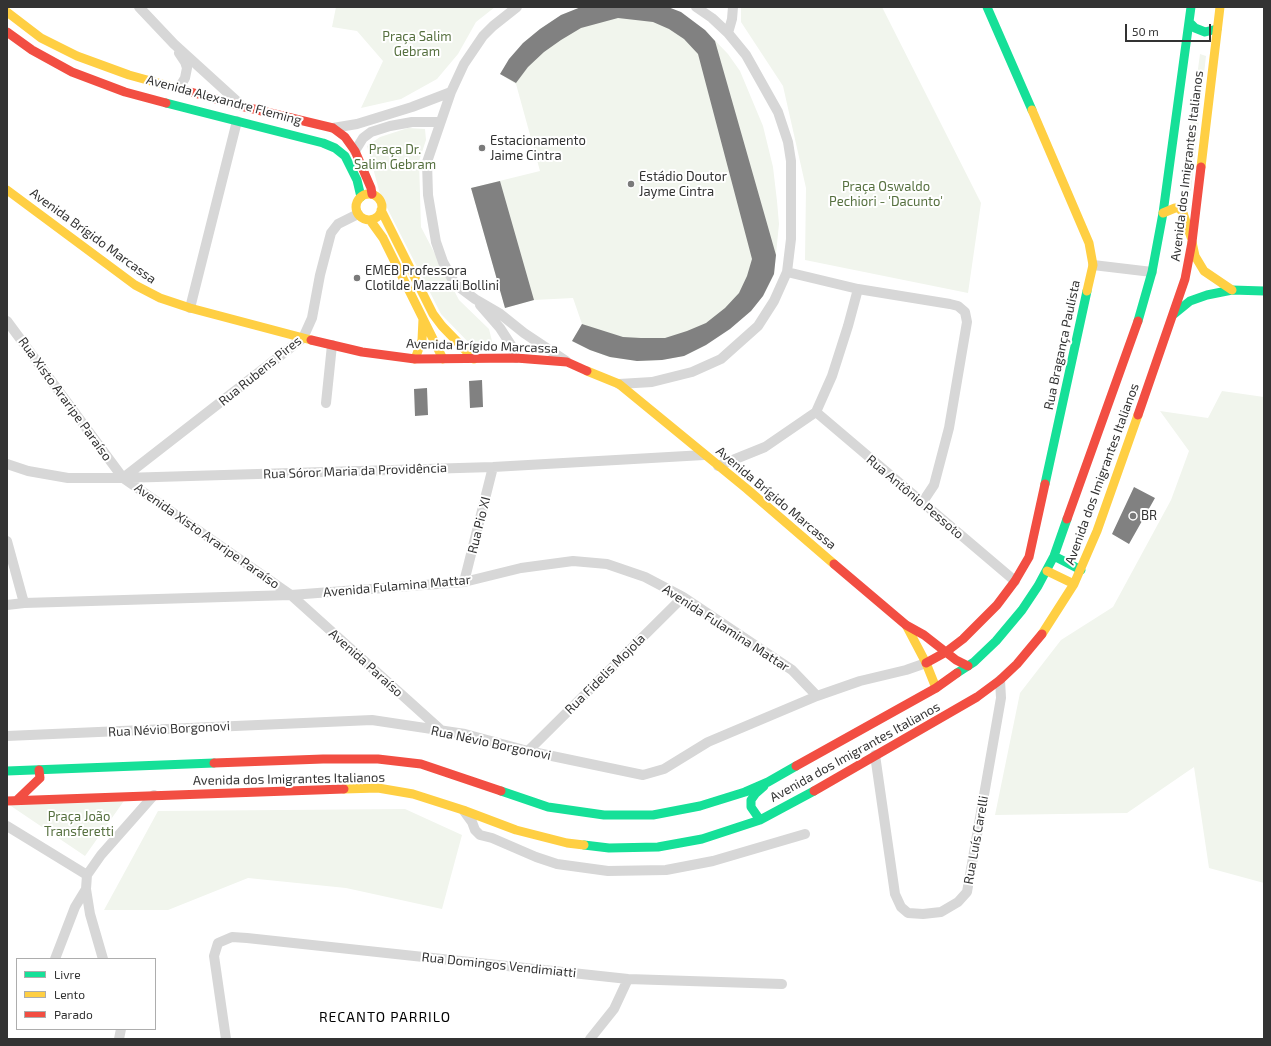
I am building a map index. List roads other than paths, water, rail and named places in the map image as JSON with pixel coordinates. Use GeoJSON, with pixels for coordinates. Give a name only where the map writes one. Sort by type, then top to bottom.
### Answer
{"type":"FeatureCollection","features":[{"type":"Feature","properties":{"kind":"main road","name":"Rua Bragança Paulista"},"geometry":{"type":"LineString","coordinates":[[926,663],[946,652],[997,606],[1015,582],[1029,557],[1093,265],[1089,243],[987,7]]}},
{"type":"Feature","properties":{"kind":"main road","name":"Avenida dos Imigrantes Italianos"},"geometry":{"type":"LineString","coordinates":[[7,771],[322,759],[378,759],[422,764],[548,806],[604,815],[653,815],[700,806],[745,792],[768,782],[936,688],[968,666],[996,641],[1018,615],[1038,586],[1054,556],[1135,330],[1152,272],[1163,213],[1191,7]]}},
{"type":"Feature","properties":{"kind":"main road","name":"Avenida dos Imigrantes Italianos"},"geometry":{"type":"LineString","coordinates":[[7,801],[378,788],[413,794],[463,810],[516,830],[567,843],[609,848],[658,847],[702,839],[760,820],[934,723],[977,697],[1000,680],[1017,664],[1042,634],[1074,584],[1097,531],[1174,314],[1185,279],[1192,242],[1220,7]]}},
{"type":"Feature","properties":{"kind":"main road","name":"Avenida Alexandre Fleming"},"geometry":{"type":"LineString","coordinates":[[7,12],[41,38],[77,56],[129,75],[241,106],[332,128]]}},
{"type":"Feature","properties":{"kind":"main road"},"geometry":{"type":"LineString","coordinates":[[1189,22],[1195,28],[1205,32],[1217,29]]}},
{"type":"Feature","properties":{"kind":"main road","name":"Avenida Alexandre Fleming"},"geometry":{"type":"LineString","coordinates":[[7,32],[32,50],[72,72],[124,92],[323,143],[335,148],[345,156],[357,180],[360,197]]}},
{"type":"Feature","properties":{"kind":"main road"},"geometry":{"type":"LineString","coordinates":[[124,92],[129,75]]}},
{"type":"Feature","properties":{"kind":"main road"},"geometry":{"type":"LineString","coordinates":[[332,128],[346,137],[355,151],[371,188],[372,194]]}},
{"type":"Feature","properties":{"kind":"main road","name":"Avenida Brígido Marcassa"},"geometry":{"type":"LineString","coordinates":[[7,190],[135,285],[160,298],[190,308],[362,352],[415,359],[516,358],[567,362],[619,384],[906,625],[924,635],[956,660],[968,666]]}},
{"type":"Feature","properties":{"kind":"main road"},"geometry":{"type":"LineString","coordinates":[[381,210],[377,217],[370,220],[365,219],[356,211],[356,203],[360,197],[368,194],[372,194],[379,198],[381,202],[381,210],[409,268],[434,314],[442,326],[474,359]]}},
{"type":"Feature","properties":{"kind":"main road"},"geometry":{"type":"LineString","coordinates":[[1163,213],[1175,208],[1179,208],[1181,210],[1192,242],[1195,256],[1204,271],[1232,290]]}},
{"type":"Feature","properties":{"kind":"main road"},"geometry":{"type":"LineString","coordinates":[[370,220],[383,238],[443,359]]}},
{"type":"Feature","properties":{"kind":"main road"},"geometry":{"type":"LineString","coordinates":[[1174,314],[1190,301],[1198,297],[1232,290],[1264,291]]}},
{"type":"Feature","properties":{"kind":"main road"},"geometry":{"type":"LineString","coordinates":[[415,359],[422,340],[423,319]]}},
{"type":"Feature","properties":{"kind":"main road"},"geometry":{"type":"LineString","coordinates":[[1054,556],[1081,570]]}},
{"type":"Feature","properties":{"kind":"main road"},"geometry":{"type":"LineString","coordinates":[[1047,571],[1074,584]]}},
{"type":"Feature","properties":{"kind":"main road","name":"Avenida Brígido Marcassa"},"geometry":{"type":"LineString","coordinates":[[906,625],[926,663],[936,688]]}},
{"type":"Feature","properties":{"kind":"main road"},"geometry":{"type":"LineString","coordinates":[[17,800],[40,778],[39,770]]}},
{"type":"Feature","properties":{"kind":"main road"},"geometry":{"type":"LineString","coordinates":[[760,820],[751,807],[751,800],[768,782]]}},
{"type":"Feature","properties":{"kind":"street"},"geometry":{"type":"LineString","coordinates":[[139,7],[174,44],[241,106]]}},
{"type":"Feature","properties":{"kind":"street"},"geometry":{"type":"LineString","coordinates":[[517,7],[492,26],[476,45],[464,64],[451,92],[427,162],[428,195],[436,242],[443,262],[455,284],[475,299],[499,313],[524,333],[567,362]]}},
{"type":"Feature","properties":{"kind":"street"},"geometry":{"type":"LineString","coordinates":[[619,384],[652,382],[692,372],[721,359],[758,326],[774,301],[787,272],[792,239],[791,161],[788,142],[778,112],[746,55],[728,33],[712,18],[696,7]]}},
{"type":"Feature","properties":{"kind":"street"},"geometry":{"type":"LineString","coordinates":[[728,33],[732,19],[733,7]]}},
{"type":"Feature","properties":{"kind":"street"},"geometry":{"type":"LineString","coordinates":[[174,44],[185,62],[186,68],[185,78],[179,88]]}},
{"type":"Feature","properties":{"kind":"street","name":"Avenida Alexandre Fleming"},"geometry":{"type":"LineString","coordinates":[[332,128],[357,124],[412,107],[451,92]]}},
{"type":"Feature","properties":{"kind":"street"},"geometry":{"type":"LineString","coordinates":[[190,308],[237,121]]}},
{"type":"Feature","properties":{"kind":"street"},"geometry":{"type":"LineString","coordinates":[[355,151],[363,138],[371,132],[390,126],[412,122],[440,122]]}},
{"type":"Feature","properties":{"kind":"street","name":"Rua Rubens Pires"},"geometry":{"type":"LineString","coordinates":[[123,478],[304,338],[312,318],[320,275],[331,233],[338,224],[358,214]]}},
{"type":"Feature","properties":{"kind":"street"},"geometry":{"type":"LineString","coordinates":[[1093,265],[1152,272]]}},
{"type":"Feature","properties":{"kind":"street"},"geometry":{"type":"LineString","coordinates":[[787,272],[858,289],[958,306],[965,312],[967,322],[949,428],[934,485],[922,503]]}},
{"type":"Feature","properties":{"kind":"street"},"geometry":{"type":"LineString","coordinates":[[718,466],[765,447],[816,412],[832,376],[858,289]]}},
{"type":"Feature","properties":{"kind":"street"},"geometry":{"type":"LineString","coordinates":[[475,299],[500,328],[511,345],[516,358]]}},
{"type":"Feature","properties":{"kind":"street","name":"Rua Xisto Araripe Paraíso"},"geometry":{"type":"LineString","coordinates":[[7,321],[123,478]]}},
{"type":"Feature","properties":{"kind":"street"},"geometry":{"type":"LineString","coordinates":[[326,403],[332,345]]}},
{"type":"Feature","properties":{"kind":"street","name":"Rua Antônio Pessoto"},"geometry":{"type":"LineString","coordinates":[[816,412],[1015,582]]}},
{"type":"Feature","properties":{"kind":"street","name":"Rua Sóror Maria da Providência"},"geometry":{"type":"LineString","coordinates":[[7,464],[68,478],[123,478],[493,467],[704,455]]}},
{"type":"Feature","properties":{"kind":"street","name":"Rua Pio XI"},"geometry":{"type":"LineString","coordinates":[[464,582],[493,467]]}},
{"type":"Feature","properties":{"kind":"street","name":"Avenida Xisto Araripe Paraíso"},"geometry":{"type":"LineString","coordinates":[[123,478],[290,595]]}},
{"type":"Feature","properties":{"kind":"street"},"geometry":{"type":"LineString","coordinates":[[7,541],[24,603]]}},
{"type":"Feature","properties":{"kind":"street","name":"Avenida Fulamina Mattar"},"geometry":{"type":"LineString","coordinates":[[7,605],[24,603],[290,595],[464,582],[521,568],[573,561],[607,564],[644,577],[683,597],[792,670],[817,696]]}},
{"type":"Feature","properties":{"kind":"street","name":"Avenida Paraíso"},"geometry":{"type":"LineString","coordinates":[[290,595],[442,731]]}},
{"type":"Feature","properties":{"kind":"street","name":"Rua Fidelis Mojola"},"geometry":{"type":"LineString","coordinates":[[528,751],[683,597]]}},
{"type":"Feature","properties":{"kind":"street","name":"Rua Névio Borgonovi"},"geometry":{"type":"LineString","coordinates":[[7,736],[372,720],[465,734],[528,751],[643,776],[664,770],[708,742],[817,696],[860,681],[906,670],[926,663]]}},
{"type":"Feature","properties":{"kind":"street","name":"Rua Luís Carelli"},"geometry":{"type":"LineString","coordinates":[[875,755],[895,894],[901,907],[908,913],[923,914],[941,912],[958,902],[967,892],[1001,698],[1000,680]]}},
{"type":"Feature","properties":{"kind":"street"},"geometry":{"type":"LineString","coordinates":[[103,958],[90,914],[86,889],[87,875],[101,855],[154,795]]}},
{"type":"Feature","properties":{"kind":"street"},"geometry":{"type":"LineString","coordinates":[[463,810],[472,822],[475,830],[480,834],[557,864],[608,871],[666,870],[713,861],[805,834]]}},
{"type":"Feature","properties":{"kind":"street"},"geometry":{"type":"LineString","coordinates":[[7,826],[87,875]]}},
{"type":"Feature","properties":{"kind":"street"},"geometry":{"type":"LineString","coordinates":[[55,958],[75,907],[86,889]]}},
{"type":"Feature","properties":{"kind":"street","name":"Rua Domingos Vendimiatti"},"geometry":{"type":"LineString","coordinates":[[226,1039],[214,956],[218,943],[232,937],[628,979],[782,984]]}},
{"type":"Feature","properties":{"kind":"street"},"geometry":{"type":"LineString","coordinates":[[590,1039],[614,1009],[628,979]]}},
{"type":"Feature","properties":{"kind":"place","name":"Estacionamento Jaime Cintra"},"geometry":{"type":"Point","coordinates":[482,148]}},
{"type":"Feature","properties":{"kind":"place","name":"Estádio Doutor Jayme Cintra"},"geometry":{"type":"Point","coordinates":[631,184]}},
{"type":"Feature","properties":{"kind":"place","name":"EMEB Professora Clotilde Mazzali Bollini"},"geometry":{"type":"Point","coordinates":[357,278]}},
{"type":"Feature","properties":{"kind":"place","name":"BR"},"geometry":{"type":"Point","coordinates":[1133,516]}},
{"type":"Feature","properties":{"kind":"district","name":"RECANTO PARRILO"},"geometry":{"type":"Point","coordinates":[385,1017]}},
{"type":"Feature","properties":{"kind":"park label","name":"Praça Salim Gebram"},"geometry":{"type":"Point","coordinates":[417,44]}},
{"type":"Feature","properties":{"kind":"park label","name":"Praça Dr. Salim Gebram"},"geometry":{"type":"Point","coordinates":[395,158]}},
{"type":"Feature","properties":{"kind":"park label","name":"Praça Oswaldo Pechiori - 'Dacunto'"},"geometry":{"type":"Point","coordinates":[886,194]}},
{"type":"Feature","properties":{"kind":"park label","name":"Praça João Transferetti"},"geometry":{"type":"Point","coordinates":[79,824]}}]}
